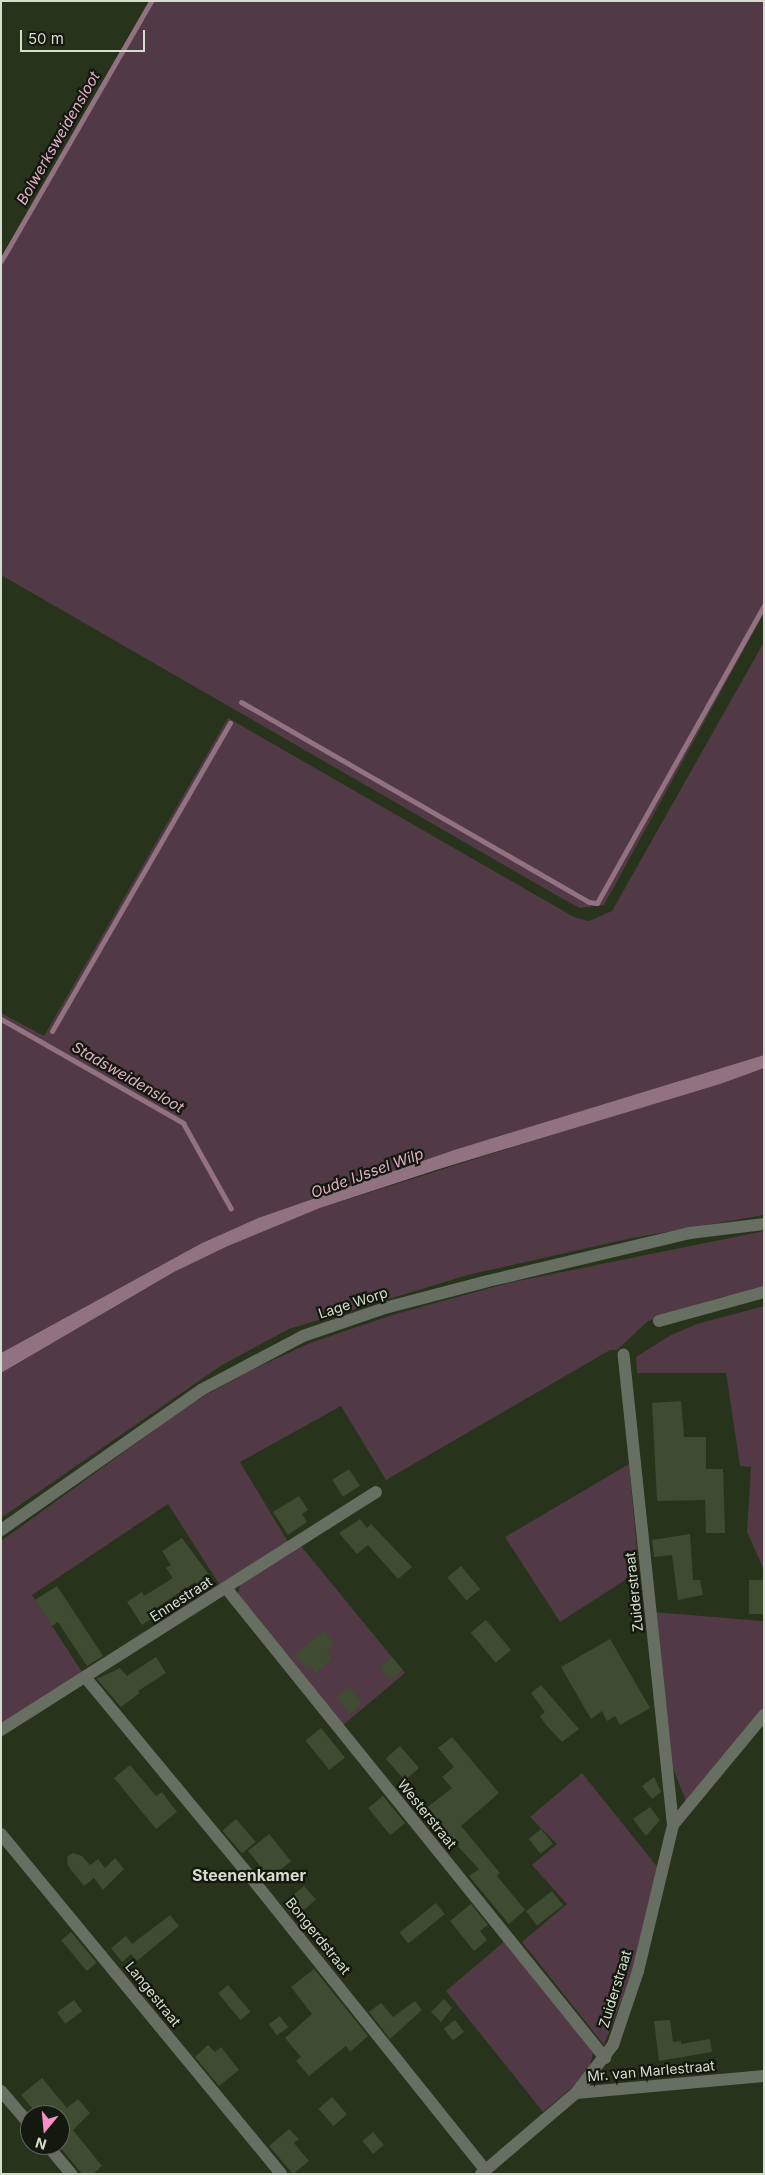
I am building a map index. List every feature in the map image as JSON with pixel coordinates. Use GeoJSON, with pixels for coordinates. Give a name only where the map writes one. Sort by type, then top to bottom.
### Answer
{"type":"FeatureCollection","features":[{"type":"Feature","properties":{"kind":"street","name":"Lage Worp"},"geometry":{"type":"LineString","coordinates":[[1,1530],[201,1390],[303,1336],[385,1308],[516,1274],[690,1233],[764,1224]]}},
{"type":"Feature","properties":{"kind":"street"},"geometry":{"type":"LineString","coordinates":[[659,1321],[764,1292]]}},
{"type":"Feature","properties":{"kind":"street","name":"Zuiderstraat"},"geometry":{"type":"LineString","coordinates":[[576,2092],[605,2058],[631,1994],[672,1825],[624,1355]]}},
{"type":"Feature","properties":{"kind":"street","name":"Ennestraat"},"geometry":{"type":"LineString","coordinates":[[1,1730],[376,1492]]}},
{"type":"Feature","properties":{"kind":"street","name":"Westerstraat"},"geometry":{"type":"LineString","coordinates":[[226,1588],[605,2058]]}},
{"type":"Feature","properties":{"kind":"street","name":"Bongerdstraat"},"geometry":{"type":"LineString","coordinates":[[85,1677],[249,1875],[483,2172]]}},
{"type":"Feature","properties":{"kind":"street","name":"Zuiderstraat"},"geometry":{"type":"LineString","coordinates":[[672,1825],[764,1715]]}},
{"type":"Feature","properties":{"kind":"street","name":"Langestraat"},"geometry":{"type":"LineString","coordinates":[[1,1834],[281,2174]]}},
{"type":"Feature","properties":{"kind":"street","name":"Mr. van Marlestraat"},"geometry":{"type":"LineString","coordinates":[[483,2172],[576,2092],[764,2076]]}},
{"type":"Feature","properties":{"kind":"street"},"geometry":{"type":"LineString","coordinates":[[1,2090],[20,2113]]}},
{"type":"Feature","properties":{"kind":"street"},"geometry":{"type":"LineString","coordinates":[[55,2155],[71,2174]]}},
{"type":"Feature","properties":{"kind":"shaded area"},"geometry":{"type":"Polygon","coordinates":[[[151,1],[764,1],[764,613],[604,905],[580,908],[563,899],[1,575],[1,264],[151,1]]]}},
{"type":"Feature","properties":{"kind":"shaded area"},"geometry":{"type":"Polygon","coordinates":[[[764,642],[764,1055],[454,1150],[258,1218],[202,1243],[1,1353],[1,1013],[44,1036],[228,718],[574,917],[589,921],[612,911],[764,642]]]}},
{"type":"Feature","properties":{"kind":"shaded area"},"geometry":{"type":"Polygon","coordinates":[[[764,1055],[764,1068],[720,1084],[436,1170],[320,1208],[228,1246],[174,1272],[1,1373],[1,1353],[202,1243],[258,1218],[454,1150],[764,1055]]]}},
{"type":"Feature","properties":{"kind":"shaded area"},"geometry":{"type":"Polygon","coordinates":[[[764,1068],[764,1215],[632,1238],[468,1275],[289,1329],[222,1365],[1,1518],[1,1373],[174,1272],[228,1246],[320,1208],[764,1068]]]}},
{"type":"Feature","properties":{"kind":"shaded area"},"geometry":{"type":"Polygon","coordinates":[[[764,1231],[764,1288],[718,1298],[648,1321],[617,1350],[610,1350],[386,1480],[341,1406],[240,1462],[288,1542],[221,1587],[168,1504],[32,1595],[82,1672],[3,1722],[1,1719],[1,1541],[193,1402],[252,1370],[310,1343],[392,1315],[508,1283],[764,1231]]]}},
{"type":"Feature","properties":{"kind":"shaded area"},"geometry":{"type":"Polygon","coordinates":[[[764,1306],[764,1570],[747,1532],[751,1467],[740,1466],[726,1373],[637,1373],[636,1357],[671,1335],[697,1324],[764,1306]]]}},
{"type":"Feature","properties":{"kind":"shaded area"},"geometry":{"type":"Polygon","coordinates":[[[629,1464],[639,1571],[560,1622],[505,1537],[629,1464]]]}},
{"type":"Feature","properties":{"kind":"shaded area"},"geometry":{"type":"Polygon","coordinates":[[[301,1546],[405,1673],[342,1726],[237,1595],[242,1581],[301,1546]]]}},
{"type":"Feature","properties":{"kind":"shaded area"},"geometry":{"type":"Polygon","coordinates":[[[653,1612],[763,1621],[764,1625],[764,1707],[686,1801],[672,1766],[653,1612]]]}},
{"type":"Feature","properties":{"kind":"shaded area"},"geometry":{"type":"Polygon","coordinates":[[[582,1773],[659,1869],[636,1963],[604,2045],[522,1942],[567,1904],[532,1865],[557,1844],[530,1817],[582,1773]]]}},
{"type":"Feature","properties":{"kind":"shaded area"},"geometry":{"type":"Polygon","coordinates":[[[506,1940],[594,2047],[590,2067],[576,2084],[543,2112],[446,1991],[506,1940]]]}},
{"type":"Feature","properties":{"kind":"building"},"geometry":{"type":"Polygon","coordinates":[[[681,1401],[684,1437],[706,1437],[706,1469],[723,1469],[725,1533],[706,1533],[705,1500],[657,1501],[652,1403],[681,1401]]]}},
{"type":"Feature","properties":{"kind":"building"},"geometry":{"type":"Polygon","coordinates":[[[349,1469],[360,1486],[343,1497],[332,1480],[349,1469]]]}},
{"type":"Feature","properties":{"kind":"building"},"geometry":{"type":"Polygon","coordinates":[[[299,1496],[308,1510],[302,1514],[307,1522],[288,1535],[273,1512],[299,1496]]]}},
{"type":"Feature","properties":{"kind":"building"},"geometry":{"type":"Polygon","coordinates":[[[360,1519],[367,1528],[371,1524],[412,1567],[398,1579],[368,1545],[357,1554],[339,1533],[360,1519]]]}},
{"type":"Feature","properties":{"kind":"building"},"geometry":{"type":"Polygon","coordinates":[[[690,1534],[693,1580],[700,1580],[703,1595],[678,1600],[672,1555],[654,1557],[652,1540],[690,1534]]]}},
{"type":"Feature","properties":{"kind":"building"},"geometry":{"type":"Polygon","coordinates":[[[182,1538],[213,1580],[199,1589],[195,1582],[153,1610],[157,1615],[142,1625],[127,1602],[142,1592],[144,1596],[173,1578],[166,1568],[171,1565],[162,1551],[182,1538]]]}},
{"type":"Feature","properties":{"kind":"building"},"geometry":{"type":"Polygon","coordinates":[[[461,1566],[480,1589],[466,1601],[447,1578],[461,1566]]]}},
{"type":"Feature","properties":{"kind":"building"},"geometry":{"type":"Polygon","coordinates":[[[749,1580],[764,1580],[764,1614],[749,1614],[749,1580]]]}},
{"type":"Feature","properties":{"kind":"building"},"geometry":{"type":"Polygon","coordinates":[[[57,1586],[103,1656],[87,1666],[58,1622],[52,1626],[35,1600],[57,1586]]]}},
{"type":"Feature","properties":{"kind":"building"},"geometry":{"type":"Polygon","coordinates":[[[486,1620],[511,1650],[496,1663],[471,1633],[486,1620]]]}},
{"type":"Feature","properties":{"kind":"building"},"geometry":{"type":"Polygon","coordinates":[[[324,1631],[335,1644],[326,1651],[332,1659],[316,1673],[310,1666],[307,1669],[294,1655],[324,1631]]]}},
{"type":"Feature","properties":{"kind":"building"},"geometry":{"type":"Polygon","coordinates":[[[610,1639],[650,1708],[620,1725],[615,1716],[607,1721],[602,1711],[591,1719],[561,1667],[610,1639]]]}},
{"type":"Feature","properties":{"kind":"building"},"geometry":{"type":"Polygon","coordinates":[[[156,1657],[166,1673],[138,1691],[140,1693],[121,1707],[97,1679],[120,1668],[127,1676],[156,1657]]]}},
{"type":"Feature","properties":{"kind":"building"},"geometry":{"type":"Polygon","coordinates":[[[392,1657],[403,1670],[391,1680],[380,1667],[392,1657]]]}},
{"type":"Feature","properties":{"kind":"building"},"geometry":{"type":"Polygon","coordinates":[[[541,1685],[579,1729],[562,1742],[540,1716],[545,1712],[531,1693],[541,1685]]]}},
{"type":"Feature","properties":{"kind":"building"},"geometry":{"type":"Polygon","coordinates":[[[349,1687],[362,1703],[349,1714],[336,1698],[349,1687]]]}},
{"type":"Feature","properties":{"kind":"building"},"geometry":{"type":"Polygon","coordinates":[[[321,1728],[345,1758],[329,1770],[305,1741],[321,1728]]]}},
{"type":"Feature","properties":{"kind":"building"},"geometry":{"type":"Polygon","coordinates":[[[452,1737],[499,1793],[461,1826],[500,1873],[497,1876],[525,1910],[509,1924],[469,1876],[479,1869],[448,1836],[441,1842],[419,1814],[452,1788],[442,1777],[454,1767],[438,1748],[452,1737]]]}},
{"type":"Feature","properties":{"kind":"building"},"geometry":{"type":"Polygon","coordinates":[[[400,1746],[419,1768],[405,1780],[386,1758],[400,1746]]]}},
{"type":"Feature","properties":{"kind":"building"},"geometry":{"type":"Polygon","coordinates":[[[130,1765],[156,1796],[162,1792],[177,1812],[156,1829],[114,1778],[130,1765]]]}},
{"type":"Feature","properties":{"kind":"building"},"geometry":{"type":"Polygon","coordinates":[[[654,1777],[661,1792],[652,1799],[642,1786],[654,1777]]]}},
{"type":"Feature","properties":{"kind":"building"},"geometry":{"type":"Polygon","coordinates":[[[383,1796],[405,1823],[390,1835],[368,1808],[383,1796]]]}},
{"type":"Feature","properties":{"kind":"building"},"geometry":{"type":"Polygon","coordinates":[[[650,1807],[660,1820],[646,1836],[633,1819],[650,1807]]]}},
{"type":"Feature","properties":{"kind":"building"},"geometry":{"type":"Polygon","coordinates":[[[236,1819],[256,1842],[242,1853],[222,1831],[236,1819]]]}},
{"type":"Feature","properties":{"kind":"building"},"geometry":{"type":"Polygon","coordinates":[[[541,1829],[553,1844],[541,1854],[529,1839],[541,1829]]]}},
{"type":"Feature","properties":{"kind":"building"},"geometry":{"type":"Polygon","coordinates":[[[269,1834],[291,1861],[270,1878],[248,1851],[269,1834]]]}},
{"type":"Feature","properties":{"kind":"building"},"geometry":{"type":"Polygon","coordinates":[[[73,1853],[82,1856],[90,1865],[98,1859],[105,1868],[115,1858],[124,1869],[103,1890],[94,1878],[84,1886],[68,1866],[67,1857],[73,1853]]]}},
{"type":"Feature","properties":{"kind":"building"},"geometry":{"type":"Polygon","coordinates":[[[304,1886],[316,1900],[295,1918],[283,1904],[304,1886]]]}},
{"type":"Feature","properties":{"kind":"building"},"geometry":{"type":"Polygon","coordinates":[[[552,1891],[563,1905],[537,1926],[526,1911],[552,1891]]]}},
{"type":"Feature","properties":{"kind":"building"},"geometry":{"type":"Polygon","coordinates":[[[436,1903],[445,1914],[408,1943],[399,1933],[436,1903]]]}},
{"type":"Feature","properties":{"kind":"building"},"geometry":{"type":"Polygon","coordinates":[[[471,1904],[488,1925],[480,1931],[487,1940],[474,1951],[450,1921],[471,1904]]]}},
{"type":"Feature","properties":{"kind":"building"},"geometry":{"type":"Polygon","coordinates":[[[170,1915],[179,1926],[137,1961],[131,1954],[122,1962],[111,1948],[126,1936],[132,1944],[170,1915]]]}},
{"type":"Feature","properties":{"kind":"building"},"geometry":{"type":"Polygon","coordinates":[[[71,1932],[97,1963],[87,1971],[61,1940],[71,1932]]]}},
{"type":"Feature","properties":{"kind":"building"},"geometry":{"type":"Polygon","coordinates":[[[314,1969],[368,2036],[350,2052],[346,2046],[309,2076],[296,2061],[301,2057],[285,2038],[312,2014],[291,1987],[314,1969]]]}},
{"type":"Feature","properties":{"kind":"building"},"geometry":{"type":"Polygon","coordinates":[[[228,1985],[250,2012],[241,2020],[218,1993],[228,1985]]]}},
{"type":"Feature","properties":{"kind":"building"},"geometry":{"type":"Polygon","coordinates":[[[444,1999],[452,2008],[441,2022],[431,2012],[444,1999]]]}},
{"type":"Feature","properties":{"kind":"building"},"geometry":{"type":"Polygon","coordinates":[[[74,2000],[82,2011],[65,2024],[57,2012],[74,2000]]]}},
{"type":"Feature","properties":{"kind":"building"},"geometry":{"type":"Polygon","coordinates":[[[415,2001],[422,2010],[390,2039],[369,2012],[381,2003],[393,2017],[415,2001]]]}},
{"type":"Feature","properties":{"kind":"building"},"geometry":{"type":"Polygon","coordinates":[[[280,2016],[288,2027],[277,2036],[269,2024],[280,2016]]]}},
{"type":"Feature","properties":{"kind":"building"},"geometry":{"type":"Polygon","coordinates":[[[455,2020],[464,2032],[453,2040],[444,2028],[455,2020]]]}},
{"type":"Feature","properties":{"kind":"building"},"geometry":{"type":"Polygon","coordinates":[[[670,2020],[673,2042],[681,2041],[681,2044],[710,2039],[712,2052],[659,2061],[654,2021],[670,2020]]]}},
{"type":"Feature","properties":{"kind":"building"},"geometry":{"type":"Polygon","coordinates":[[[208,2045],[215,2052],[221,2047],[239,2070],[219,2086],[195,2057],[208,2045]]]}},
{"type":"Feature","properties":{"kind":"building"},"geometry":{"type":"Polygon","coordinates":[[[42,2078],[64,2105],[30,2105],[21,2095],[42,2078]]]}},
{"type":"Feature","properties":{"kind":"building"},"geometry":{"type":"Polygon","coordinates":[[[332,2097],[347,2114],[334,2126],[318,2109],[332,2097]]]}},
{"type":"Feature","properties":{"kind":"building"},"geometry":{"type":"Polygon","coordinates":[[[78,2099],[90,2113],[73,2130],[102,2166],[93,2174],[82,2174],[67,2155],[70,2155],[70,2106],[78,2099]]]}},
{"type":"Feature","properties":{"kind":"building"},"geometry":{"type":"Polygon","coordinates":[[[289,2129],[299,2139],[294,2143],[309,2161],[293,2174],[269,2146],[289,2129]]]}},
{"type":"Feature","properties":{"kind":"building"},"geometry":{"type":"Polygon","coordinates":[[[373,2132],[384,2145],[373,2154],[362,2141],[373,2132]]]}},
{"type":"Feature","properties":{"kind":"waterway","name":"Bolwerksweidensloot"},"geometry":{"type":"LineString","coordinates":[[1,261],[151,1]]}},
{"type":"Feature","properties":{"kind":"waterway"},"geometry":{"type":"LineString","coordinates":[[241,702],[589,902],[597,903],[764,605]]}},
{"type":"Feature","properties":{"kind":"waterway"},"geometry":{"type":"LineString","coordinates":[[52,1031],[230,723]]}},
{"type":"Feature","properties":{"kind":"waterway","name":"Stadsweidensloot"},"geometry":{"type":"LineString","coordinates":[[1,1019],[183,1123],[231,1209]]}},
{"type":"Feature","properties":{"kind":"district","name":"Steenenkamer"},"geometry":{"type":"Point","coordinates":[249,1875]}},
{"type":"Feature","properties":{"kind":"water label","name":"Oude IJssel Wilp"},"geometry":{"type":"Point","coordinates":[367,1173]}}]}
